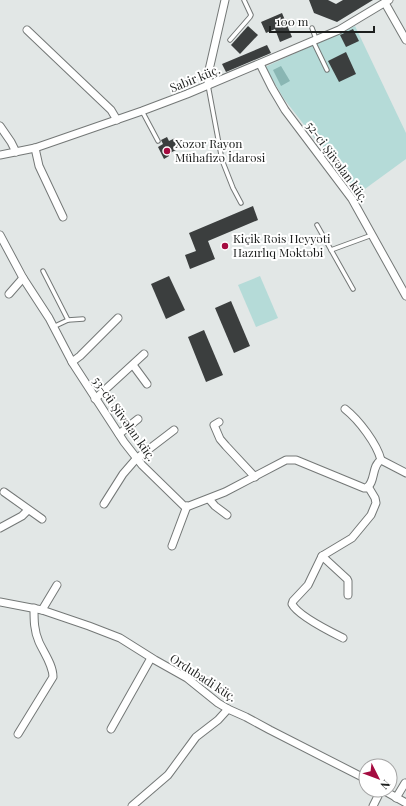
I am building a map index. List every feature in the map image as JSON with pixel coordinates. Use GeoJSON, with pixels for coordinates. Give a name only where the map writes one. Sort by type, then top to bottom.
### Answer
{"type":"FeatureCollection","features":[{"type":"Feature","properties":{"kind":"street"},"geometry":{"type":"LineString","coordinates":[[208,86],[209,70],[225,0]]}},
{"type":"Feature","properties":{"kind":"street"},"geometry":{"type":"LineString","coordinates":[[387,1],[406,40]]}},
{"type":"Feature","properties":{"kind":"street","name":"Sabir küç."},"geometry":{"type":"LineString","coordinates":[[0,155],[35,148],[117,120],[208,86],[339,30],[387,1]]}},
{"type":"Feature","properties":{"kind":"street"},"geometry":{"type":"LineString","coordinates":[[27,30],[111,110],[117,120]]}},
{"type":"Feature","properties":{"kind":"street","name":"52-ci Şüvəlan küç."},"geometry":{"type":"LineString","coordinates":[[260,64],[282,106],[348,192],[406,296]]}},
{"type":"Feature","properties":{"kind":"street"},"geometry":{"type":"LineString","coordinates":[[0,126],[16,152]]}},
{"type":"Feature","properties":{"kind":"street"},"geometry":{"type":"LineString","coordinates":[[35,148],[39,166],[63,217]]}},
{"type":"Feature","properties":{"kind":"street","name":"53-cü Şüvəlan küç."},"geometry":{"type":"LineString","coordinates":[[0,235],[23,278],[54,327],[72,362],[136,459],[181,503],[186,506]]}},
{"type":"Feature","properties":{"kind":"street"},"geometry":{"type":"LineString","coordinates":[[9,294],[23,278]]}},
{"type":"Feature","properties":{"kind":"street"},"geometry":{"type":"LineString","coordinates":[[72,362],[118,318]]}},
{"type":"Feature","properties":{"kind":"street"},"geometry":{"type":"LineString","coordinates":[[96,399],[144,354]]}},
{"type":"Feature","properties":{"kind":"street"},"geometry":{"type":"LineString","coordinates":[[133,365],[147,384]]}},
{"type":"Feature","properties":{"kind":"street"},"geometry":{"type":"LineString","coordinates":[[345,409],[352,414],[362,426],[378,450],[381,460],[406,473]]}},
{"type":"Feature","properties":{"kind":"street"},"geometry":{"type":"LineString","coordinates":[[119,434],[138,419]]}},
{"type":"Feature","properties":{"kind":"street"},"geometry":{"type":"LineString","coordinates":[[219,422],[214,425],[220,439],[255,477]]}},
{"type":"Feature","properties":{"kind":"street"},"geometry":{"type":"LineString","coordinates":[[104,504],[123,474],[136,459],[174,430]]}},
{"type":"Feature","properties":{"kind":"street"},"geometry":{"type":"LineString","coordinates":[[172,546],[186,506],[209,499],[280,463],[292,459],[364,488],[368,488],[376,502],[371,515],[352,538],[322,556],[308,585],[292,604],[297,611],[323,628],[342,638]]}},
{"type":"Feature","properties":{"kind":"street"},"geometry":{"type":"LineString","coordinates":[[368,488],[370,486],[376,465],[381,460]]}},
{"type":"Feature","properties":{"kind":"street"},"geometry":{"type":"LineString","coordinates":[[4,492],[42,519]]}},
{"type":"Feature","properties":{"kind":"street"},"geometry":{"type":"LineString","coordinates":[[209,499],[215,506],[227,515]]}},
{"type":"Feature","properties":{"kind":"street"},"geometry":{"type":"LineString","coordinates":[[0,528],[22,516],[28,510]]}},
{"type":"Feature","properties":{"kind":"street"},"geometry":{"type":"LineString","coordinates":[[322,556],[347,579],[348,595]]}},
{"type":"Feature","properties":{"kind":"street"},"geometry":{"type":"LineString","coordinates":[[18,734],[53,677],[53,670],[35,630],[34,619],[38,609],[57,584]]}},
{"type":"Feature","properties":{"kind":"street","name":"Ordubadi küç."},"geometry":{"type":"LineString","coordinates":[[0,602],[38,609],[108,633],[129,643],[187,678],[218,703],[228,709],[358,774]]}},
{"type":"Feature","properties":{"kind":"street"},"geometry":{"type":"LineString","coordinates":[[111,729],[152,658]]}},
{"type":"Feature","properties":{"kind":"street"},"geometry":{"type":"LineString","coordinates":[[132,806],[168,775],[196,737],[218,720],[228,709]]}},
{"type":"Feature","properties":{"kind":"street"},"geometry":{"type":"LineString","coordinates":[[398,795],[405,783]]}},
{"type":"Feature","properties":{"kind":"street"},"geometry":{"type":"LineString","coordinates":[[396,798],[406,803]]}},
{"type":"Feature","properties":{"kind":"lane"},"geometry":{"type":"LineString","coordinates":[[230,40],[251,15],[244,0]]}},
{"type":"Feature","properties":{"kind":"lane"},"geometry":{"type":"LineString","coordinates":[[312,28],[315,40],[327,70]]}},
{"type":"Feature","properties":{"kind":"lane"},"geometry":{"type":"LineString","coordinates":[[208,86],[222,160],[233,188],[241,203]]}},
{"type":"Feature","properties":{"kind":"lane"},"geometry":{"type":"LineString","coordinates":[[142,111],[158,141]]}},
{"type":"Feature","properties":{"kind":"lane"},"geometry":{"type":"LineString","coordinates":[[317,225],[353,289]]}},
{"type":"Feature","properties":{"kind":"lane"},"geometry":{"type":"LineString","coordinates":[[331,250],[372,235]]}},
{"type":"Feature","properties":{"kind":"lane"},"geometry":{"type":"LineString","coordinates":[[42,271],[68,320]]}},
{"type":"Feature","properties":{"kind":"lane"},"geometry":{"type":"LineString","coordinates":[[54,327],[68,320],[83,319]]}},
{"type":"Feature","properties":{"kind":"shaded area"},"geometry":{"type":"Polygon","coordinates":[[[355,26],[406,133],[406,159],[358,194],[284,99],[265,67],[355,26]]]}},
{"type":"Feature","properties":{"kind":"shaded area"},"geometry":{"type":"Polygon","coordinates":[[[281,66],[290,81],[281,86],[273,70],[281,66]]]}},
{"type":"Feature","properties":{"kind":"shaded area"},"geometry":{"type":"Polygon","coordinates":[[[260,276],[278,318],[256,327],[238,285],[260,276]]]}},
{"type":"Feature","properties":{"kind":"building"},"geometry":{"type":"Polygon","coordinates":[[[309,0],[328,0],[336,4],[343,0],[373,0],[337,22],[314,13],[309,0]]]}},
{"type":"Feature","properties":{"kind":"building"},"geometry":{"type":"Polygon","coordinates":[[[282,13],[292,37],[280,42],[275,29],[266,33],[261,22],[282,13]]]}},
{"type":"Feature","properties":{"kind":"building"},"geometry":{"type":"Polygon","coordinates":[[[248,26],[258,35],[240,54],[231,45],[248,26]]]}},
{"type":"Feature","properties":{"kind":"building"},"geometry":{"type":"Polygon","coordinates":[[[353,29],[359,41],[346,47],[340,35],[353,29]]]}},
{"type":"Feature","properties":{"kind":"building"},"geometry":{"type":"Polygon","coordinates":[[[267,45],[271,53],[226,72],[222,64],[267,45]]]}},
{"type":"Feature","properties":{"kind":"building"},"geometry":{"type":"Polygon","coordinates":[[[346,52],[356,74],[339,82],[328,61],[346,52]]]}},
{"type":"Feature","properties":{"kind":"building","name":"Xəzər Rayon Mühafizə İdarəsi"},"geometry":{"type":"Polygon","coordinates":[[[167,137],[169,141],[175,138],[180,148],[168,154],[169,156],[164,159],[158,147],[163,144],[161,140],[167,137]]]}},
{"type":"Feature","properties":{"kind":"building"},"geometry":{"type":"Polygon","coordinates":[[[253,206],[258,220],[208,241],[215,259],[190,269],[185,255],[196,251],[189,233],[253,206]]]}},
{"type":"Feature","properties":{"kind":"building"},"geometry":{"type":"Polygon","coordinates":[[[169,276],[185,310],[166,319],[151,284],[169,276]]]}},
{"type":"Feature","properties":{"kind":"building"},"geometry":{"type":"Polygon","coordinates":[[[231,301],[250,346],[234,353],[215,308],[231,301]]]}},
{"type":"Feature","properties":{"kind":"building"},"geometry":{"type":"Polygon","coordinates":[[[204,330],[223,375],[206,382],[188,337],[204,330]]]}},
{"type":"Feature","properties":{"kind":"place","name":"Xəzər Rayon Mühafizə İdarəsi"},"geometry":{"type":"Point","coordinates":[167,151]}},
{"type":"Feature","properties":{"kind":"place","name":"Kiçik Rəis Heyyəti Hazırlıq Məktəbi"},"geometry":{"type":"Point","coordinates":[225,246]}}]}
